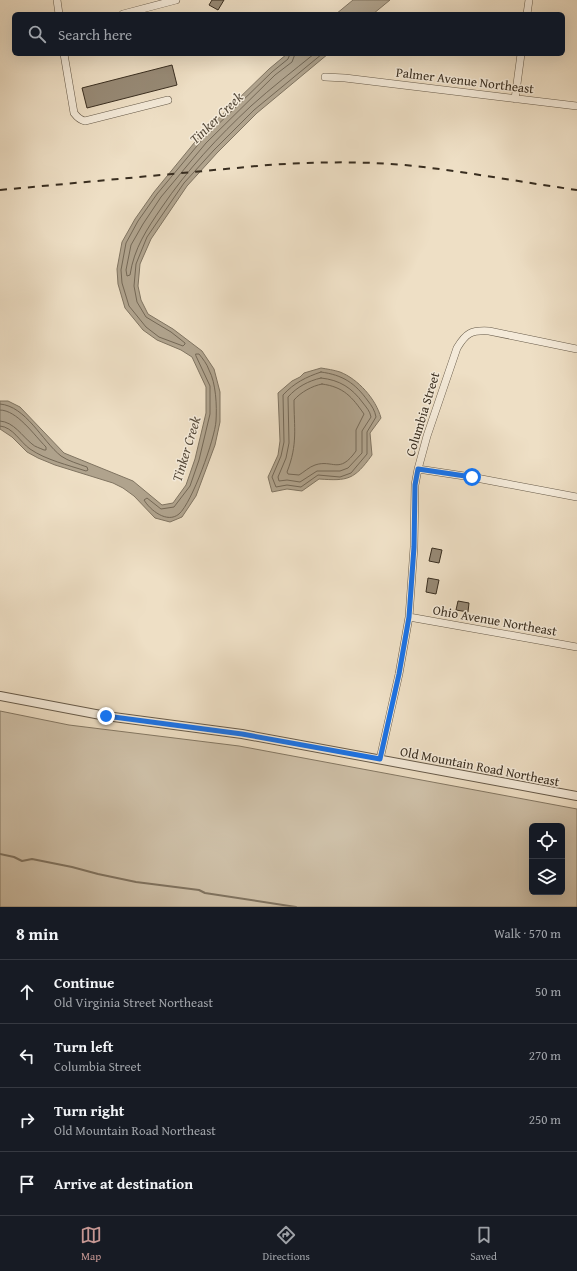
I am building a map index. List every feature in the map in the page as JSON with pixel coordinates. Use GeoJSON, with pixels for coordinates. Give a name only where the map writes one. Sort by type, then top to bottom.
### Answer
{"type":"FeatureCollection","features":[{"type":"Feature","properties":{"kind":"street"},"geometry":{"type":"LineString","coordinates":[[57,0],[59,12]]}},
{"type":"Feature","properties":{"kind":"street"},"geometry":{"type":"LineString","coordinates":[[131,12],[176,0]]}},
{"type":"Feature","properties":{"kind":"street"},"geometry":{"type":"LineString","coordinates":[[527,12],[529,0]]}},
{"type":"Feature","properties":{"kind":"street"},"geometry":{"type":"LineString","coordinates":[[64,56],[74,113],[84,122],[168,100]]}},
{"type":"Feature","properties":{"kind":"street"},"geometry":{"type":"LineString","coordinates":[[515,99],[521,56]]}},
{"type":"Feature","properties":{"kind":"street","name":"Palmer Avenue Northeast"},"geometry":{"type":"LineString","coordinates":[[325,77],[345,78],[577,106]]}},
{"type":"Feature","properties":{"kind":"street","name":"Columbia Street"},"geometry":{"type":"LineString","coordinates":[[380,759],[399,674],[409,617],[414,547],[415,485],[418,469],[452,361],[462,340],[472,332],[489,331],[577,349]]}},
{"type":"Feature","properties":{"kind":"street"},"geometry":{"type":"LineString","coordinates":[[418,469],[472,477],[577,497]]}},
{"type":"Feature","properties":{"kind":"street","name":"Ohio Avenue Northeast"},"geometry":{"type":"LineString","coordinates":[[409,617],[577,647]]}},
{"type":"Feature","properties":{"kind":"street","name":"Old Mountain Road Northeast"},"geometry":{"type":"LineString","coordinates":[[0,696],[81,712],[242,734],[577,796]]}},
{"type":"Feature","properties":{"kind":"shaded area"},"geometry":{"type":"Polygon","coordinates":[[[0,711],[69,725],[239,746],[577,809],[577,907],[0,907],[0,711]]]}},
{"type":"Feature","properties":{"kind":"water"},"geometry":{"type":"Polygon","coordinates":[[[353,0],[390,0],[375,12],[338,12],[353,0]]]}},
{"type":"Feature","properties":{"kind":"water"},"geometry":{"type":"Polygon","coordinates":[[[285,56],[326,56],[257,113],[187,186],[151,239],[140,264],[138,286],[141,300],[148,314],[173,329],[202,351],[214,369],[220,392],[220,422],[215,445],[196,496],[182,517],[170,522],[155,518],[134,496],[113,483],[55,465],[27,452],[12,437],[0,429],[0,401],[8,401],[20,407],[64,453],[133,481],[162,505],[173,503],[186,485],[195,459],[206,413],[206,387],[192,357],[181,350],[157,340],[143,330],[125,308],[118,284],[117,269],[122,242],[135,219],[154,192],[199,137],[269,69],[285,56]]]}},
{"type":"Feature","properties":{"kind":"water"},"geometry":{"type":"Polygon","coordinates":[[[321,368],[347,375],[360,385],[371,397],[379,411],[381,418],[370,433],[372,455],[360,470],[350,477],[337,480],[319,479],[302,491],[287,489],[272,492],[268,477],[278,455],[280,441],[278,393],[304,373],[321,368]]]}},
{"type":"Feature","properties":{"kind":"building"},"geometry":{"type":"Polygon","coordinates":[[[212,0],[224,0],[218,10],[209,5],[212,0]]]}},
{"type":"Feature","properties":{"kind":"building"},"geometry":{"type":"Polygon","coordinates":[[[172,65],[177,85],[87,108],[82,88],[172,65]]]}},
{"type":"Feature","properties":{"kind":"building"},"geometry":{"type":"Polygon","coordinates":[[[432,548],[442,550],[439,563],[429,561],[432,548]]]}},
{"type":"Feature","properties":{"kind":"building"},"geometry":{"type":"Polygon","coordinates":[[[428,578],[439,580],[436,594],[426,592],[428,578]]]}},
{"type":"Feature","properties":{"kind":"building"},"geometry":{"type":"Polygon","coordinates":[[[458,601],[469,603],[468,612],[456,610],[458,601]]]}},
{"type":"Feature","properties":{"kind":"waterway"},"geometry":{"type":"LineString","coordinates":[[0,854],[14,857],[22,861],[32,859],[136,882],[199,890],[205,893],[296,907]]}},
{"type":"Feature","properties":{"kind":"railway"},"geometry":{"type":"LineString","coordinates":[[0,190],[268,165],[336,162],[427,167],[577,190]]}},
{"type":"Feature","properties":{"kind":"route"},"geometry":{"type":"LineString","coordinates":[[106,716],[242,734],[380,759],[408,626],[412,592],[415,485],[418,469],[472,477]]}},
{"type":"Feature","properties":{"kind":"water label","name":"Tinker Creek"},"geometry":{"type":"Point","coordinates":[216,118]}},
{"type":"Feature","properties":{"kind":"water label","name":"Tinker Creek"},"geometry":{"type":"Point","coordinates":[186,449]}}]}
